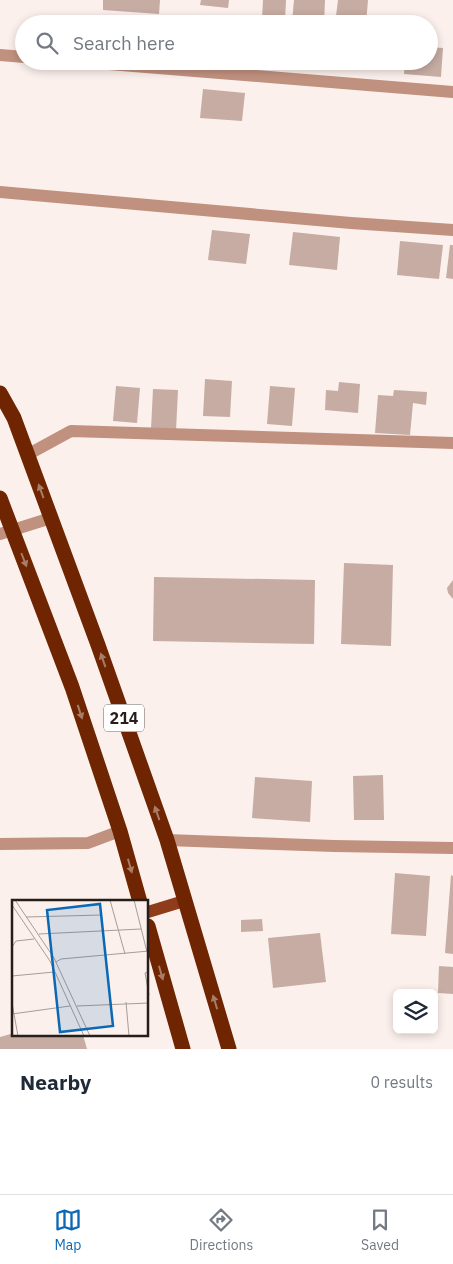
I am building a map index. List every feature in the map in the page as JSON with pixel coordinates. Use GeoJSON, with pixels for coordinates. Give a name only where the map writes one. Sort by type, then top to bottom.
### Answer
{"type":"FeatureCollection","features":[{"type":"Feature","properties":{"kind":"highway","name":"214"},"geometry":{"type":"LineString","coordinates":[[0,393],[14,418],[98,645],[167,840],[229,1049]]}},
{"type":"Feature","properties":{"kind":"highway","name":"214"},"geometry":{"type":"LineString","coordinates":[[0,498],[6,532],[72,687],[120,831],[139,900]]}},
{"type":"Feature","properties":{"kind":"highway"},"geometry":{"type":"LineString","coordinates":[[149,930],[183,1049]]}},
{"type":"Feature","properties":{"kind":"main road"},"geometry":{"type":"LineString","coordinates":[[149,912],[184,901]]}},
{"type":"Feature","properties":{"kind":"street"},"geometry":{"type":"LineString","coordinates":[[0,56],[15,57]]}},
{"type":"Feature","properties":{"kind":"street"},"geometry":{"type":"LineString","coordinates":[[183,70],[453,92]]}},
{"type":"Feature","properties":{"kind":"street"},"geometry":{"type":"LineString","coordinates":[[0,192],[351,223],[453,230]]}},
{"type":"Feature","properties":{"kind":"street"},"geometry":{"type":"LineString","coordinates":[[27,455],[72,431],[453,443]]}},
{"type":"Feature","properties":{"kind":"street"},"geometry":{"type":"LineString","coordinates":[[6,532],[50,518]]}},
{"type":"Feature","properties":{"kind":"street"},"geometry":{"type":"LineString","coordinates":[[0,844],[88,843],[120,831]]}},
{"type":"Feature","properties":{"kind":"street"},"geometry":{"type":"LineString","coordinates":[[167,840],[453,848]]}},
{"type":"Feature","properties":{"kind":"building"},"geometry":{"type":"Polygon","coordinates":[[[103,0],[160,0],[159,14],[103,10],[103,0]]]}},
{"type":"Feature","properties":{"kind":"building"},"geometry":{"type":"Polygon","coordinates":[[[201,0],[229,0],[228,8],[200,5],[201,0]]]}},
{"type":"Feature","properties":{"kind":"building"},"geometry":{"type":"Polygon","coordinates":[[[263,0],[286,0],[285,15],[262,15],[263,0]]]}},
{"type":"Feature","properties":{"kind":"building"},"geometry":{"type":"Polygon","coordinates":[[[294,0],[325,0],[324,15],[293,15],[294,0]]]}},
{"type":"Feature","properties":{"kind":"building"},"geometry":{"type":"Polygon","coordinates":[[[338,0],[368,0],[367,15],[336,15],[338,0]]]}},
{"type":"Feature","properties":{"kind":"building"},"geometry":{"type":"Polygon","coordinates":[[[438,48],[443,48],[441,77],[404,74],[404,70],[438,70],[438,48]]]}},
{"type":"Feature","properties":{"kind":"building"},"geometry":{"type":"Polygon","coordinates":[[[203,89],[245,93],[242,121],[200,118],[203,89]]]}},
{"type":"Feature","properties":{"kind":"building"},"geometry":{"type":"Polygon","coordinates":[[[212,230],[250,234],[246,264],[208,260],[212,230]]]}},
{"type":"Feature","properties":{"kind":"building"},"geometry":{"type":"Polygon","coordinates":[[[293,232],[340,237],[337,270],[289,265],[293,232]]]}},
{"type":"Feature","properties":{"kind":"building"},"geometry":{"type":"Polygon","coordinates":[[[400,241],[443,245],[439,279],[397,275],[400,241]]]}},
{"type":"Feature","properties":{"kind":"building"},"geometry":{"type":"Polygon","coordinates":[[[450,245],[453,245],[453,279],[446,278],[450,245]]]}},
{"type":"Feature","properties":{"kind":"building"},"geometry":{"type":"Polygon","coordinates":[[[205,379],[232,381],[230,417],[203,416],[205,379]]]}},
{"type":"Feature","properties":{"kind":"building"},"geometry":{"type":"Polygon","coordinates":[[[339,382],[360,384],[358,413],[325,410],[326,390],[338,391],[339,382]]]}},
{"type":"Feature","properties":{"kind":"building"},"geometry":{"type":"Polygon","coordinates":[[[116,386],[140,388],[137,423],[113,421],[116,386]]]}},
{"type":"Feature","properties":{"kind":"building"},"geometry":{"type":"Polygon","coordinates":[[[270,386],[295,388],[292,426],[267,424],[270,386]]]}},
{"type":"Feature","properties":{"kind":"building"},"geometry":{"type":"Polygon","coordinates":[[[153,389],[178,390],[176,431],[151,429],[153,389]]]}},
{"type":"Feature","properties":{"kind":"building"},"geometry":{"type":"Polygon","coordinates":[[[394,390],[427,392],[426,405],[413,403],[410,435],[375,433],[378,395],[393,396],[394,390]]]}},
{"type":"Feature","properties":{"kind":"building"},"geometry":{"type":"Polygon","coordinates":[[[344,563],[393,565],[391,646],[341,644],[344,563]]]}},
{"type":"Feature","properties":{"kind":"building"},"geometry":{"type":"Polygon","coordinates":[[[154,577],[315,580],[314,644],[153,641],[154,577]]]}},
{"type":"Feature","properties":{"kind":"building"},"geometry":{"type":"Polygon","coordinates":[[[453,580],[453,599],[448,593],[447,588],[453,580]]]}},
{"type":"Feature","properties":{"kind":"building"},"geometry":{"type":"Polygon","coordinates":[[[383,775],[384,820],[354,820],[353,776],[383,775]]]}},
{"type":"Feature","properties":{"kind":"building"},"geometry":{"type":"Polygon","coordinates":[[[255,777],[312,781],[310,822],[252,818],[255,777]]]}},
{"type":"Feature","properties":{"kind":"building"},"geometry":{"type":"Polygon","coordinates":[[[395,873],[430,876],[426,936],[391,934],[395,873]]]}},
{"type":"Feature","properties":{"kind":"building"},"geometry":{"type":"Polygon","coordinates":[[[451,875],[453,876],[453,954],[445,953],[451,875]]]}},
{"type":"Feature","properties":{"kind":"building"},"geometry":{"type":"Polygon","coordinates":[[[262,919],[263,931],[241,932],[241,920],[262,919]]]}},
{"type":"Feature","properties":{"kind":"building"},"geometry":{"type":"Polygon","coordinates":[[[320,933],[326,982],[273,988],[268,938],[320,933]]]}},
{"type":"Feature","properties":{"kind":"building"},"geometry":{"type":"Polygon","coordinates":[[[439,966],[453,967],[453,994],[438,993],[439,966]]]}},
{"type":"Feature","properties":{"kind":"building"},"geometry":{"type":"Polygon","coordinates":[[[12,1034],[12,1036],[83,1036],[87,1049],[0,1049],[0,1037],[12,1034]]]}}]}
